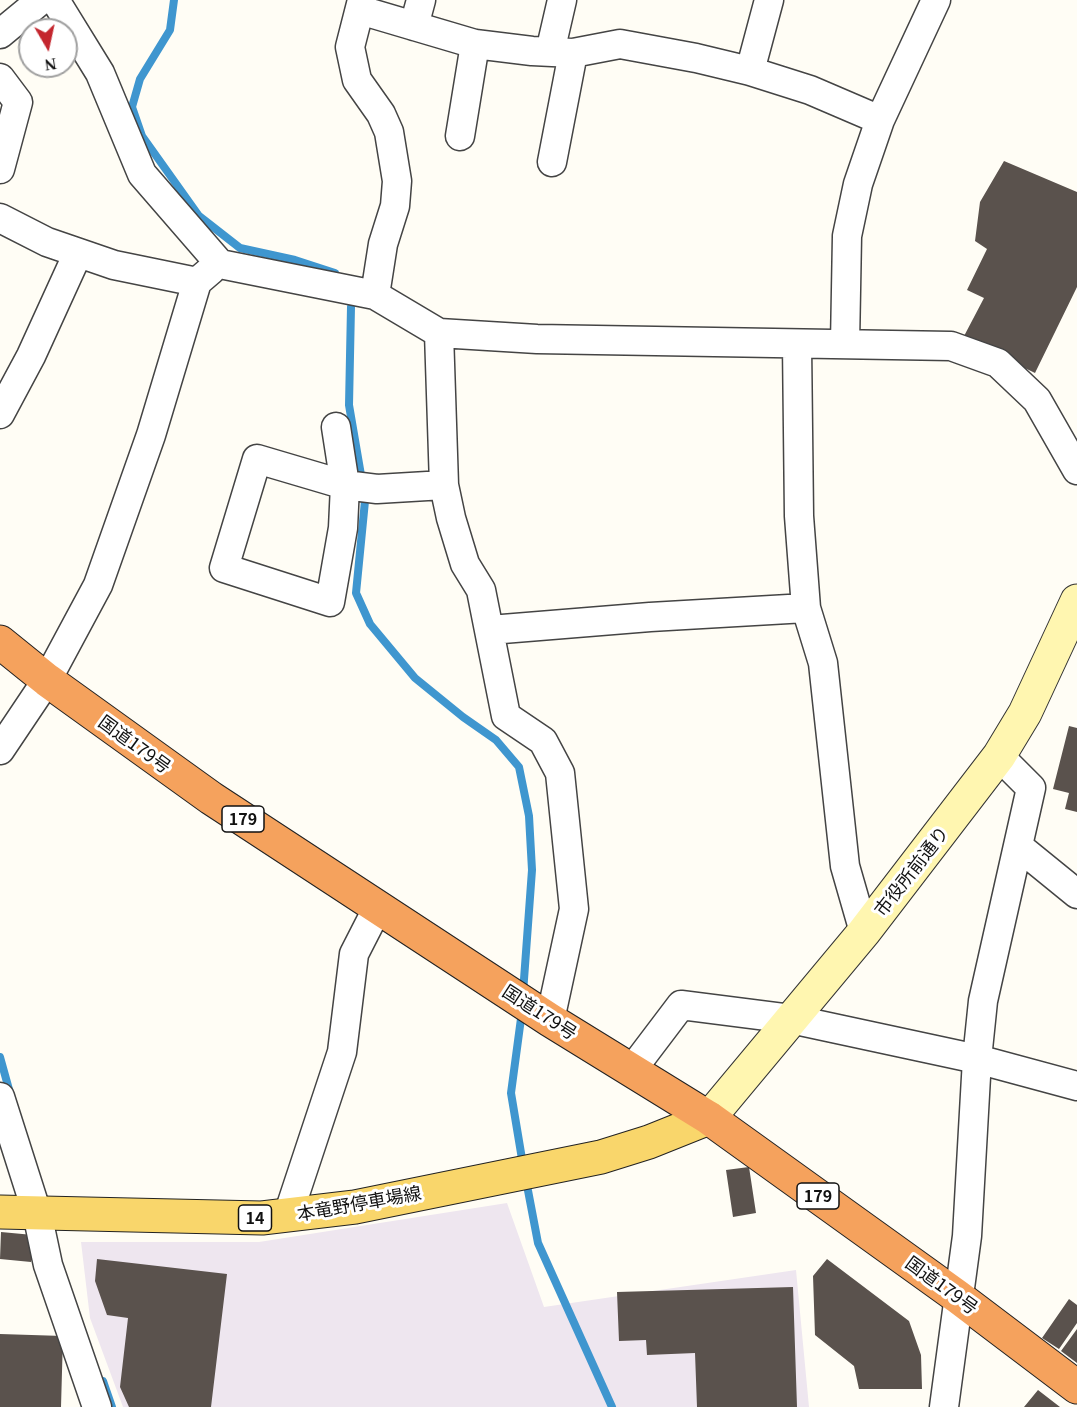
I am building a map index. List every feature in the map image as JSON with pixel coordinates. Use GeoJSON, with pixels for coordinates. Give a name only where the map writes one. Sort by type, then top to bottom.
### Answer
{"type":"FeatureCollection","features":[{"type":"Feature","properties":{"kind":"highway","name":"国道179号"},"geometry":{"type":"LineString","coordinates":[[0,642],[47,680],[211,798],[550,1020],[708,1118],[958,1297],[1077,1387]]}},
{"type":"Feature","properties":{"kind":"main road","name":"本竜野停車場線"},"geometry":{"type":"LineString","coordinates":[[0,1212],[244,1218],[355,1207],[601,1157],[650,1142],[708,1118]]}},
{"type":"Feature","properties":{"kind":"street"},"geometry":{"type":"LineString","coordinates":[[0,34],[41,0]]}},
{"type":"Feature","properties":{"kind":"street"},"geometry":{"type":"LineString","coordinates":[[56,0],[100,73],[142,174],[220,264],[375,295],[439,333],[537,339],[951,346],[998,363],[1037,400],[1077,470]]}},
{"type":"Feature","properties":{"kind":"street"},"geometry":{"type":"LineString","coordinates":[[552,162],[562,52],[562,0]]}},
{"type":"Feature","properties":{"kind":"street"},"geometry":{"type":"LineString","coordinates":[[750,71],[769,0]]}},
{"type":"Feature","properties":{"kind":"street"},"geometry":{"type":"LineString","coordinates":[[845,344],[847,236],[858,184],[880,120],[936,0]]}},
{"type":"Feature","properties":{"kind":"street"},"geometry":{"type":"LineString","coordinates":[[375,295],[383,244],[395,206],[397,181],[388,132],[381,114],[357,80],[350,47],[361,5],[417,13],[475,44],[562,52],[620,44],[750,71],[810,90],[880,120]]}},
{"type":"Feature","properties":{"kind":"street"},"geometry":{"type":"LineString","coordinates":[[460,136],[475,44]]}},
{"type":"Feature","properties":{"kind":"street"},"geometry":{"type":"LineString","coordinates":[[0,78],[18,102],[0,169]]}},
{"type":"Feature","properties":{"kind":"street"},"geometry":{"type":"LineString","coordinates":[[0,218],[47,242],[114,265],[196,282]]}},
{"type":"Feature","properties":{"kind":"street"},"geometry":{"type":"LineString","coordinates":[[0,414],[31,356],[78,253]]}},
{"type":"Feature","properties":{"kind":"street"},"geometry":{"type":"LineString","coordinates":[[0,750],[47,680],[98,585],[151,435],[196,282],[220,264]]}},
{"type":"Feature","properties":{"kind":"street"},"geometry":{"type":"LineString","coordinates":[[439,333],[444,486],[451,518],[465,564],[481,590],[506,717],[543,741],[560,773],[574,909],[550,1020]]}},
{"type":"Feature","properties":{"kind":"street"},"geometry":{"type":"LineString","coordinates":[[797,344],[800,516],[806,608],[823,663],[845,866],[864,932]]}},
{"type":"Feature","properties":{"kind":"street"},"geometry":{"type":"LineString","coordinates":[[336,427],[345,485],[343,528],[330,602],[224,568],[257,459],[345,485],[377,489],[444,486]]}},
{"type":"Feature","properties":{"kind":"street","name":"市役所前通り"},"geometry":{"type":"LineString","coordinates":[[708,1118],[864,932],[999,756],[1025,713],[1077,601]]}},
{"type":"Feature","properties":{"kind":"street"},"geometry":{"type":"LineString","coordinates":[[490,630],[650,617],[806,608]]}},
{"type":"Feature","properties":{"kind":"street"},"geometry":{"type":"LineString","coordinates":[[944,1407],[967,1236],[977,1059],[983,1001],[1031,788],[999,756]]}},
{"type":"Feature","properties":{"kind":"street"},"geometry":{"type":"LineString","coordinates":[[1018,846],[1077,894]]}},
{"type":"Feature","properties":{"kind":"street"},"geometry":{"type":"LineString","coordinates":[[288,1215],[342,1052],[354,954],[378,907]]}},
{"type":"Feature","properties":{"kind":"street"},"geometry":{"type":"LineString","coordinates":[[631,1071],[681,1005],[791,1019],[977,1059],[1077,1086]]}},
{"type":"Feature","properties":{"kind":"street"},"geometry":{"type":"LineString","coordinates":[[0,1097],[37,1213],[48,1265],[97,1407]]}},
{"type":"Feature","properties":{"kind":"shaded area"},"geometry":{"type":"Polygon","coordinates":[[[507,1203],[544,1307],[796,1270],[809,1407],[123,1407],[90,1318],[81,1242],[259,1242],[507,1203]]]}},
{"type":"Feature","properties":{"kind":"building"},"geometry":{"type":"Polygon","coordinates":[[[1004,161],[1077,192],[1077,287],[1035,373],[963,338],[984,298],[967,290],[987,249],[975,241],[980,202],[1004,161]]]}},
{"type":"Feature","properties":{"kind":"building"},"geometry":{"type":"Polygon","coordinates":[[[1069,726],[1077,728],[1077,812],[1065,809],[1069,793],[1053,789],[1069,726]]]}},
{"type":"Feature","properties":{"kind":"building"},"geometry":{"type":"Polygon","coordinates":[[[749,1167],[756,1213],[733,1217],[726,1170],[749,1167]]]}},
{"type":"Feature","properties":{"kind":"building"},"geometry":{"type":"Polygon","coordinates":[[[1,1232],[33,1235],[31,1262],[0,1259],[1,1232]]]}},
{"type":"Feature","properties":{"kind":"building"},"geometry":{"type":"Polygon","coordinates":[[[97,1259],[227,1274],[211,1407],[129,1407],[120,1387],[128,1318],[107,1315],[95,1281],[97,1259]]]}},
{"type":"Feature","properties":{"kind":"building"},"geometry":{"type":"Polygon","coordinates":[[[827,1259],[909,1321],[921,1355],[922,1389],[859,1389],[854,1366],[815,1335],[813,1276],[827,1259]]]}},
{"type":"Feature","properties":{"kind":"building"},"geometry":{"type":"Polygon","coordinates":[[[793,1287],[797,1407],[697,1407],[695,1353],[647,1355],[646,1340],[619,1341],[617,1292],[793,1287]]]}},
{"type":"Feature","properties":{"kind":"building"},"geometry":{"type":"Polygon","coordinates":[[[1069,1299],[1077,1305],[1077,1323],[1059,1349],[1042,1338],[1069,1299]]]}},
{"type":"Feature","properties":{"kind":"building"},"geometry":{"type":"Polygon","coordinates":[[[1077,1329],[1077,1363],[1061,1351],[1077,1329]]]}},
{"type":"Feature","properties":{"kind":"building"},"geometry":{"type":"Polygon","coordinates":[[[0,1334],[63,1336],[61,1407],[0,1407],[0,1334]]]}},
{"type":"Feature","properties":{"kind":"building"},"geometry":{"type":"Polygon","coordinates":[[[1038,1390],[1060,1407],[1024,1407],[1038,1390]]]}},
{"type":"Feature","properties":{"kind":"waterway"},"geometry":{"type":"LineString","coordinates":[[174,0],[170,30],[140,79],[132,107],[142,136],[199,216],[240,248],[295,260],[335,273]]}},
{"type":"Feature","properties":{"kind":"waterway"},"geometry":{"type":"LineString","coordinates":[[351,307],[349,405],[362,481]]}},
{"type":"Feature","properties":{"kind":"waterway"},"geometry":{"type":"LineString","coordinates":[[364,492],[356,593],[370,624],[415,678],[496,740],[519,767],[529,816],[532,870],[523,993]]}},
{"type":"Feature","properties":{"kind":"waterway"},"geometry":{"type":"LineString","coordinates":[[522,1011],[511,1093],[523,1165]]}},
{"type":"Feature","properties":{"kind":"waterway"},"geometry":{"type":"LineString","coordinates":[[0,1057],[10,1093]]}},
{"type":"Feature","properties":{"kind":"waterway"},"geometry":{"type":"LineString","coordinates":[[526,1180],[538,1243],[612,1407]]}},
{"type":"Feature","properties":{"kind":"waterway"},"geometry":{"type":"LineString","coordinates":[[103,1381],[112,1407]]}}]}
